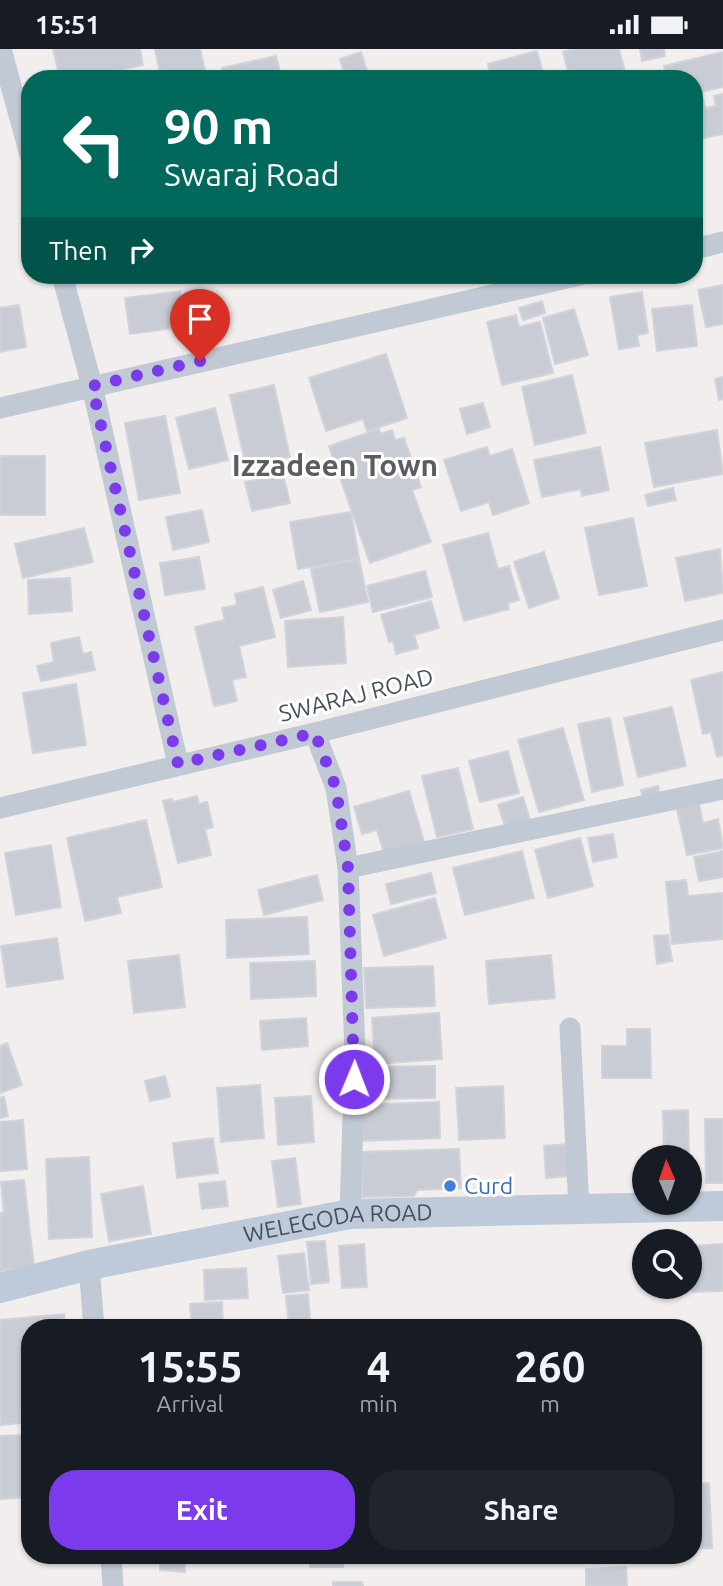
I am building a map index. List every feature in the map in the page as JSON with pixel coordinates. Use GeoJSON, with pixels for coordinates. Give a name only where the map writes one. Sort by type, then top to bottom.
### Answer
{"type":"FeatureCollection","features":[{"type":"Feature","properties":{"kind":"street"},"geometry":{"type":"LineString","coordinates":[[1,49],[21,122]]}},
{"type":"Feature","properties":{"kind":"street"},"geometry":{"type":"LineString","coordinates":[[703,247],[723,242]]}},
{"type":"Feature","properties":{"kind":"street"},"geometry":{"type":"LineString","coordinates":[[64,284],[92,386],[178,764]]}},
{"type":"Feature","properties":{"kind":"street"},"geometry":{"type":"LineString","coordinates":[[0,408],[540,284]]}},
{"type":"Feature","properties":{"kind":"street","name":"SWARAJ ROAD"},"geometry":{"type":"LineString","coordinates":[[0,808],[315,733],[723,630]]}},
{"type":"Feature","properties":{"kind":"street"},"geometry":{"type":"LineString","coordinates":[[315,733],[336,788],[348,868],[355,1052],[350,1214]]}},
{"type":"Feature","properties":{"kind":"street"},"geometry":{"type":"LineString","coordinates":[[348,868],[723,789]]}},
{"type":"Feature","properties":{"kind":"street"},"geometry":{"type":"LineString","coordinates":[[570,1028],[579,1209]]}},
{"type":"Feature","properties":{"kind":"street","name":"WELEGODA ROAD"},"geometry":{"type":"LineString","coordinates":[[0,1288],[89,1265],[350,1214],[723,1206]]}},
{"type":"Feature","properties":{"kind":"street"},"geometry":{"type":"LineString","coordinates":[[89,1265],[93,1319]]}},
{"type":"Feature","properties":{"kind":"street"},"geometry":{"type":"LineString","coordinates":[[112,1564],[113,1586]]}},
{"type":"Feature","properties":{"kind":"building"},"geometry":{"type":"Polygon","coordinates":[[[53,49],[140,49],[143,65],[119,70],[58,70],[53,49]]]}},
{"type":"Feature","properties":{"kind":"building"},"geometry":{"type":"Polygon","coordinates":[[[155,49],[200,49],[205,70],[159,70],[155,49]]]}},
{"type":"Feature","properties":{"kind":"building"},"geometry":{"type":"Polygon","coordinates":[[[573,49],[619,49],[625,70],[568,70],[563,52],[573,49]]]}},
{"type":"Feature","properties":{"kind":"building"},"geometry":{"type":"Polygon","coordinates":[[[640,49],[664,49],[665,56],[642,61],[640,49]]]}},
{"type":"Feature","properties":{"kind":"building"},"geometry":{"type":"Polygon","coordinates":[[[537,51],[542,70],[490,70],[488,64],[537,51]]]}},
{"type":"Feature","properties":{"kind":"building"},"geometry":{"type":"Polygon","coordinates":[[[361,52],[367,70],[343,70],[340,59],[361,52]]]}},
{"type":"Feature","properties":{"kind":"building"},"geometry":{"type":"Polygon","coordinates":[[[723,52],[723,87],[703,91],[703,70],[665,70],[664,66],[723,52]]]}},
{"type":"Feature","properties":{"kind":"building"},"geometry":{"type":"Polygon","coordinates":[[[276,56],[280,70],[223,70],[276,56]]]}},
{"type":"Feature","properties":{"kind":"building"},"geometry":{"type":"Polygon","coordinates":[[[723,94],[723,134],[703,138],[703,99],[705,108],[716,106],[714,96],[723,94]]]}},
{"type":"Feature","properties":{"kind":"building"},"geometry":{"type":"Polygon","coordinates":[[[723,285],[723,324],[706,327],[698,290],[723,285]]]}},
{"type":"Feature","properties":{"kind":"building"},"geometry":{"type":"Polygon","coordinates":[[[180,291],[184,327],[130,334],[125,298],[180,291]]]}},
{"type":"Feature","properties":{"kind":"building"},"geometry":{"type":"Polygon","coordinates":[[[642,292],[648,333],[637,335],[639,346],[619,349],[610,297],[642,292]]]}},
{"type":"Feature","properties":{"kind":"building"},"geometry":{"type":"Polygon","coordinates":[[[542,301],[545,313],[523,320],[519,308],[542,301]]]}},
{"type":"Feature","properties":{"kind":"building"},"geometry":{"type":"Polygon","coordinates":[[[19,305],[26,347],[0,352],[0,308],[19,305]]]}},
{"type":"Feature","properties":{"kind":"building"},"geometry":{"type":"Polygon","coordinates":[[[692,305],[697,346],[657,351],[652,309],[692,305]]]}},
{"type":"Feature","properties":{"kind":"building"},"geometry":{"type":"Polygon","coordinates":[[[574,309],[588,355],[555,364],[543,318],[574,309]]]}},
{"type":"Feature","properties":{"kind":"building"},"geometry":{"type":"Polygon","coordinates":[[[516,315],[519,327],[540,322],[553,373],[502,385],[487,322],[516,315]]]}},
{"type":"Feature","properties":{"kind":"building"},"geometry":{"type":"Polygon","coordinates":[[[386,354],[407,418],[367,431],[363,419],[326,431],[309,378],[386,354]]]}},
{"type":"Feature","properties":{"kind":"building"},"geometry":{"type":"Polygon","coordinates":[[[572,375],[586,433],[535,445],[522,387],[572,375]]]}},
{"type":"Feature","properties":{"kind":"building"},"geometry":{"type":"Polygon","coordinates":[[[723,377],[723,399],[719,400],[715,379],[723,377]]]}},
{"type":"Feature","properties":{"kind":"building"},"geometry":{"type":"Polygon","coordinates":[[[274,385],[290,457],[246,466],[230,395],[274,385]]]}},
{"type":"Feature","properties":{"kind":"building"},"geometry":{"type":"Polygon","coordinates":[[[483,403],[490,427],[467,434],[460,409],[483,403]]]}},
{"type":"Feature","properties":{"kind":"building"},"geometry":{"type":"Polygon","coordinates":[[[215,408],[228,460],[189,469],[176,418],[215,408]]]}},
{"type":"Feature","properties":{"kind":"building"},"geometry":{"type":"Polygon","coordinates":[[[165,416],[180,493],[139,500],[125,423],[165,416]]]}},
{"type":"Feature","properties":{"kind":"building"},"geometry":{"type":"Polygon","coordinates":[[[379,429],[381,434],[392,430],[395,440],[404,438],[421,487],[412,490],[431,542],[370,563],[329,446],[379,429]]]}},
{"type":"Feature","properties":{"kind":"building"},"geometry":{"type":"Polygon","coordinates":[[[717,430],[723,474],[654,487],[645,443],[717,430]]]}},
{"type":"Feature","properties":{"kind":"building"},"geometry":{"type":"Polygon","coordinates":[[[487,447],[490,456],[512,449],[529,503],[493,515],[489,502],[461,511],[444,460],[487,447]]]}},
{"type":"Feature","properties":{"kind":"building"},"geometry":{"type":"Polygon","coordinates":[[[600,447],[609,490],[582,496],[581,489],[542,497],[534,460],[600,447]]]}},
{"type":"Feature","properties":{"kind":"building"},"geometry":{"type":"Polygon","coordinates":[[[0,456],[45,456],[45,515],[0,515],[0,456]]]}},
{"type":"Feature","properties":{"kind":"building"},"geometry":{"type":"Polygon","coordinates":[[[283,474],[290,503],[252,511],[245,482],[283,474]]]}},
{"type":"Feature","properties":{"kind":"building"},"geometry":{"type":"Polygon","coordinates":[[[673,488],[676,500],[648,506],[645,495],[673,488]]]}},
{"type":"Feature","properties":{"kind":"building"},"geometry":{"type":"Polygon","coordinates":[[[202,510],[209,542],[173,550],[166,517],[202,510]]]}},
{"type":"Feature","properties":{"kind":"building"},"geometry":{"type":"Polygon","coordinates":[[[351,512],[359,559],[298,569],[290,522],[351,512]]]}},
{"type":"Feature","properties":{"kind":"building"},"geometry":{"type":"Polygon","coordinates":[[[633,518],[647,586],[599,595],[585,528],[633,518]]]}},
{"type":"Feature","properties":{"kind":"building"},"geometry":{"type":"Polygon","coordinates":[[[84,528],[93,562],[23,578],[15,544],[84,528]]]}},
{"type":"Feature","properties":{"kind":"building"},"geometry":{"type":"Polygon","coordinates":[[[488,533],[498,569],[509,566],[519,600],[508,603],[509,609],[464,621],[443,545],[488,533]]]}},
{"type":"Feature","properties":{"kind":"building"},"geometry":{"type":"Polygon","coordinates":[[[720,549],[723,593],[685,601],[676,558],[720,549]]]}},
{"type":"Feature","properties":{"kind":"building"},"geometry":{"type":"Polygon","coordinates":[[[544,552],[559,598],[529,608],[514,562],[544,552]]]}},
{"type":"Feature","properties":{"kind":"building"},"geometry":{"type":"Polygon","coordinates":[[[199,557],[205,589],[165,595],[160,563],[199,557]]]}},
{"type":"Feature","properties":{"kind":"building"},"geometry":{"type":"Polygon","coordinates":[[[359,559],[368,602],[320,612],[311,569],[359,559]]]}},
{"type":"Feature","properties":{"kind":"building"},"geometry":{"type":"Polygon","coordinates":[[[425,571],[432,597],[373,612],[367,586],[425,571]]]}},
{"type":"Feature","properties":{"kind":"building"},"geometry":{"type":"Polygon","coordinates":[[[70,578],[72,611],[29,614],[28,580],[70,578]]]}},
{"type":"Feature","properties":{"kind":"building"},"geometry":{"type":"Polygon","coordinates":[[[303,581],[311,610],[281,618],[273,590],[303,581]]]}},
{"type":"Feature","properties":{"kind":"building"},"geometry":{"type":"Polygon","coordinates":[[[263,587],[275,637],[239,646],[246,677],[232,680],[237,701],[214,706],[195,627],[225,620],[222,608],[237,605],[235,594],[263,587]]]}},
{"type":"Feature","properties":{"kind":"building"},"geometry":{"type":"Polygon","coordinates":[[[431,601],[439,628],[414,635],[418,648],[396,654],[393,641],[389,642],[381,615],[431,601]]]}},
{"type":"Feature","properties":{"kind":"building"},"geometry":{"type":"Polygon","coordinates":[[[343,617],[346,663],[288,667],[285,621],[343,617]]]}},
{"type":"Feature","properties":{"kind":"building"},"geometry":{"type":"Polygon","coordinates":[[[79,637],[83,654],[91,652],[95,670],[41,681],[37,666],[54,662],[51,643],[79,637]]]}},
{"type":"Feature","properties":{"kind":"building"},"geometry":{"type":"Polygon","coordinates":[[[723,672],[723,755],[717,757],[711,732],[703,734],[691,680],[723,672]]]}},
{"type":"Feature","properties":{"kind":"building"},"geometry":{"type":"Polygon","coordinates":[[[76,684],[86,745],[33,753],[23,693],[76,684]]]}},
{"type":"Feature","properties":{"kind":"building"},"geometry":{"type":"Polygon","coordinates":[[[672,707],[686,766],[638,777],[624,718],[672,707]]]}},
{"type":"Feature","properties":{"kind":"building"},"geometry":{"type":"Polygon","coordinates":[[[610,718],[623,785],[592,792],[578,724],[610,718]]]}},
{"type":"Feature","properties":{"kind":"building"},"geometry":{"type":"Polygon","coordinates":[[[563,728],[584,800],[539,812],[518,740],[563,728]]]}},
{"type":"Feature","properties":{"kind":"building"},"geometry":{"type":"Polygon","coordinates":[[[508,751],[519,793],[480,802],[469,761],[508,751]]]}},
{"type":"Feature","properties":{"kind":"building"},"geometry":{"type":"Polygon","coordinates":[[[458,768],[473,829],[437,837],[422,776],[458,768]]]}},
{"type":"Feature","properties":{"kind":"building"},"geometry":{"type":"Polygon","coordinates":[[[658,786],[660,796],[643,800],[641,790],[658,786]]]}},
{"type":"Feature","properties":{"kind":"building"},"geometry":{"type":"Polygon","coordinates":[[[409,791],[425,845],[385,856],[377,830],[362,834],[354,807],[409,791]]]}},
{"type":"Feature","properties":{"kind":"building"},"geometry":{"type":"Polygon","coordinates":[[[197,796],[199,804],[207,802],[213,827],[205,829],[211,855],[178,863],[163,801],[172,799],[173,802],[197,796]]]}},
{"type":"Feature","properties":{"kind":"building"},"geometry":{"type":"Polygon","coordinates":[[[523,797],[531,824],[507,832],[498,805],[523,797]]]}},
{"type":"Feature","properties":{"kind":"building"},"geometry":{"type":"Polygon","coordinates":[[[699,804],[703,823],[718,819],[723,848],[687,855],[677,809],[699,804]]]}},
{"type":"Feature","properties":{"kind":"building"},"geometry":{"type":"Polygon","coordinates":[[[146,820],[162,887],[117,897],[121,913],[85,921],[67,838],[146,820]]]}},
{"type":"Feature","properties":{"kind":"building"},"geometry":{"type":"Polygon","coordinates":[[[613,834],[617,857],[593,862],[588,838],[613,834]]]}},
{"type":"Feature","properties":{"kind":"building"},"geometry":{"type":"Polygon","coordinates":[[[580,838],[593,886],[548,898],[535,850],[580,838]]]}},
{"type":"Feature","properties":{"kind":"building"},"geometry":{"type":"Polygon","coordinates":[[[51,845],[61,907],[16,915],[5,853],[51,845]]]}},
{"type":"Feature","properties":{"kind":"building"},"geometry":{"type":"Polygon","coordinates":[[[522,851],[534,898],[465,915],[453,868],[522,851]]]}},
{"type":"Feature","properties":{"kind":"building"},"geometry":{"type":"Polygon","coordinates":[[[723,851],[723,877],[699,881],[694,857],[723,851]]]}},
{"type":"Feature","properties":{"kind":"building"},"geometry":{"type":"Polygon","coordinates":[[[431,873],[436,893],[391,904],[386,884],[431,873]]]}},
{"type":"Feature","properties":{"kind":"building"},"geometry":{"type":"Polygon","coordinates":[[[317,875],[323,900],[264,915],[258,890],[317,875]]]}},
{"type":"Feature","properties":{"kind":"building"},"geometry":{"type":"Polygon","coordinates":[[[686,880],[688,896],[723,893],[723,939],[672,944],[666,882],[686,880]]]}},
{"type":"Feature","properties":{"kind":"building"},"geometry":{"type":"Polygon","coordinates":[[[435,898],[446,938],[384,956],[373,915],[435,898]]]}},
{"type":"Feature","properties":{"kind":"building"},"geometry":{"type":"Polygon","coordinates":[[[307,917],[309,954],[227,958],[226,920],[307,917]]]}},
{"type":"Feature","properties":{"kind":"building"},"geometry":{"type":"Polygon","coordinates":[[[668,935],[672,961],[657,964],[654,936],[668,935]]]}},
{"type":"Feature","properties":{"kind":"building"},"geometry":{"type":"Polygon","coordinates":[[[57,938],[63,979],[7,987],[1,946],[57,938]]]}},
{"type":"Feature","properties":{"kind":"building"},"geometry":{"type":"Polygon","coordinates":[[[179,955],[185,1007],[134,1013],[128,961],[179,955]]]}},
{"type":"Feature","properties":{"kind":"building"},"geometry":{"type":"Polygon","coordinates":[[[551,955],[555,998],[489,1004],[486,961],[551,955]]]}},
{"type":"Feature","properties":{"kind":"building"},"geometry":{"type":"Polygon","coordinates":[[[315,961],[316,996],[251,999],[250,963],[315,961]]]}},
{"type":"Feature","properties":{"kind":"building"},"geometry":{"type":"Polygon","coordinates":[[[433,966],[435,1006],[366,1008],[364,968],[433,966]]]}},
{"type":"Feature","properties":{"kind":"building"},"geometry":{"type":"Polygon","coordinates":[[[439,1013],[442,1059],[375,1064],[372,1018],[439,1013]]]}},
{"type":"Feature","properties":{"kind":"building"},"geometry":{"type":"Polygon","coordinates":[[[306,1018],[308,1046],[262,1050],[260,1021],[306,1018]]]}},
{"type":"Feature","properties":{"kind":"building"},"geometry":{"type":"Polygon","coordinates":[[[627,1029],[650,1029],[651,1078],[602,1078],[602,1046],[627,1046],[627,1029]]]}},
{"type":"Feature","properties":{"kind":"building"},"geometry":{"type":"Polygon","coordinates":[[[7,1043],[22,1085],[0,1093],[0,1046],[7,1043]]]}},
{"type":"Feature","properties":{"kind":"building"},"geometry":{"type":"Polygon","coordinates":[[[435,1066],[435,1098],[359,1099],[359,1067],[435,1066]]]}},
{"type":"Feature","properties":{"kind":"building"},"geometry":{"type":"Polygon","coordinates":[[[165,1076],[170,1097],[150,1101],[145,1081],[165,1076]]]}},
{"type":"Feature","properties":{"kind":"building"},"geometry":{"type":"Polygon","coordinates":[[[260,1085],[264,1138],[221,1142],[217,1088],[260,1085]]]}},
{"type":"Feature","properties":{"kind":"building"},"geometry":{"type":"Polygon","coordinates":[[[503,1086],[505,1138],[459,1140],[456,1088],[503,1086]]]}},
{"type":"Feature","properties":{"kind":"building"},"geometry":{"type":"Polygon","coordinates":[[[311,1096],[314,1142],[278,1145],[275,1098],[311,1096]]]}},
{"type":"Feature","properties":{"kind":"building"},"geometry":{"type":"Polygon","coordinates":[[[4,1097],[8,1116],[0,1118],[0,1098],[4,1097]]]}},
{"type":"Feature","properties":{"kind":"building"},"geometry":{"type":"Polygon","coordinates":[[[439,1102],[440,1138],[359,1141],[358,1105],[439,1102]]]}},
{"type":"Feature","properties":{"kind":"building"},"geometry":{"type":"Polygon","coordinates":[[[688,1110],[689,1145],[664,1145],[663,1111],[688,1110]]]}},
{"type":"Feature","properties":{"kind":"building"},"geometry":{"type":"Polygon","coordinates":[[[705,1119],[723,1119],[723,1183],[706,1183],[705,1119]]]}},
{"type":"Feature","properties":{"kind":"building"},"geometry":{"type":"Polygon","coordinates":[[[23,1120],[27,1169],[0,1171],[0,1122],[23,1120]]]}},
{"type":"Feature","properties":{"kind":"building"},"geometry":{"type":"Polygon","coordinates":[[[213,1138],[218,1173],[177,1178],[173,1143],[213,1138]]]}},
{"type":"Feature","properties":{"kind":"building"},"geometry":{"type":"Polygon","coordinates":[[[566,1144],[569,1176],[546,1178],[544,1146],[566,1144]]]}},
{"type":"Feature","properties":{"kind":"building"},"geometry":{"type":"Polygon","coordinates":[[[459,1149],[461,1188],[417,1190],[414,1196],[362,1197],[361,1152],[459,1149]]]}},
{"type":"Feature","properties":{"kind":"building"},"geometry":{"type":"Polygon","coordinates":[[[89,1157],[92,1237],[49,1239],[46,1159],[89,1157]]]}},
{"type":"Feature","properties":{"kind":"building"},"geometry":{"type":"Polygon","coordinates":[[[295,1158],[301,1204],[278,1207],[272,1161],[295,1158]]]}},
{"type":"Feature","properties":{"kind":"building"},"geometry":{"type":"Polygon","coordinates":[[[24,1180],[34,1267],[0,1271],[0,1213],[4,1213],[1,1182],[24,1180]]]}},
{"type":"Feature","properties":{"kind":"building"},"geometry":{"type":"Polygon","coordinates":[[[225,1181],[228,1206],[202,1209],[199,1184],[225,1181]]]}},
{"type":"Feature","properties":{"kind":"building"},"geometry":{"type":"Polygon","coordinates":[[[143,1186],[151,1234],[109,1241],[101,1194],[143,1186]]]}},
{"type":"Feature","properties":{"kind":"building"},"geometry":{"type":"Polygon","coordinates":[[[325,1241],[329,1282],[311,1284],[307,1242],[325,1241]]]}},
{"type":"Feature","properties":{"kind":"building"},"geometry":{"type":"Polygon","coordinates":[[[364,1244],[367,1287],[342,1288],[339,1246],[364,1244]]]}},
{"type":"Feature","properties":{"kind":"building"},"geometry":{"type":"Polygon","coordinates":[[[723,1244],[723,1291],[702,1292],[702,1245],[723,1244]]]}},
{"type":"Feature","properties":{"kind":"building"},"geometry":{"type":"Polygon","coordinates":[[[304,1253],[309,1290],[283,1293],[278,1256],[304,1253]]]}},
{"type":"Feature","properties":{"kind":"building"},"geometry":{"type":"Polygon","coordinates":[[[246,1268],[248,1298],[205,1300],[204,1270],[246,1268]]]}},
{"type":"Feature","properties":{"kind":"building"},"geometry":{"type":"Polygon","coordinates":[[[308,1294],[310,1319],[288,1319],[286,1296],[308,1294]]]}},
{"type":"Feature","properties":{"kind":"building"},"geometry":{"type":"Polygon","coordinates":[[[222,1302],[223,1319],[191,1319],[190,1304],[222,1302]]]}},
{"type":"Feature","properties":{"kind":"building"},"geometry":{"type":"Polygon","coordinates":[[[64,1314],[64,1319],[21,1319],[21,1423],[0,1425],[0,1320],[64,1314]]]}},
{"type":"Feature","properties":{"kind":"building"},"geometry":{"type":"Polygon","coordinates":[[[21,1435],[21,1498],[0,1499],[0,1436],[21,1435]]]}},
{"type":"Feature","properties":{"kind":"building"},"geometry":{"type":"Polygon","coordinates":[[[702,1483],[709,1483],[712,1548],[702,1549],[702,1483]]]}},
{"type":"Feature","properties":{"kind":"building"},"geometry":{"type":"Polygon","coordinates":[[[160,1564],[185,1564],[185,1572],[160,1570],[160,1564]]]}},
{"type":"Feature","properties":{"kind":"building"},"geometry":{"type":"Polygon","coordinates":[[[310,1564],[343,1564],[343,1567],[310,1567],[310,1564]]]}},
{"type":"Feature","properties":{"kind":"building"},"geometry":{"type":"Polygon","coordinates":[[[626,1567],[627,1586],[586,1586],[586,1569],[626,1567]]]}},
{"type":"Feature","properties":{"kind":"building"},"geometry":{"type":"Polygon","coordinates":[[[333,1582],[362,1582],[363,1586],[333,1586],[333,1582]]]}},
{"type":"Feature","properties":{"kind":"place","name":"Curd"},"geometry":{"type":"Point","coordinates":[450,1186]}},
{"type":"Feature","properties":{"kind":"district","name":"Izzadeen Town"},"geometry":{"type":"Point","coordinates":[335,466]}},
{"type":"Feature","properties":{"kind":"route"},"geometry":{"type":"LineString","coordinates":[[200,361],[92,386],[178,764],[315,733],[336,788],[348,868],[354,1079]]}}]}
